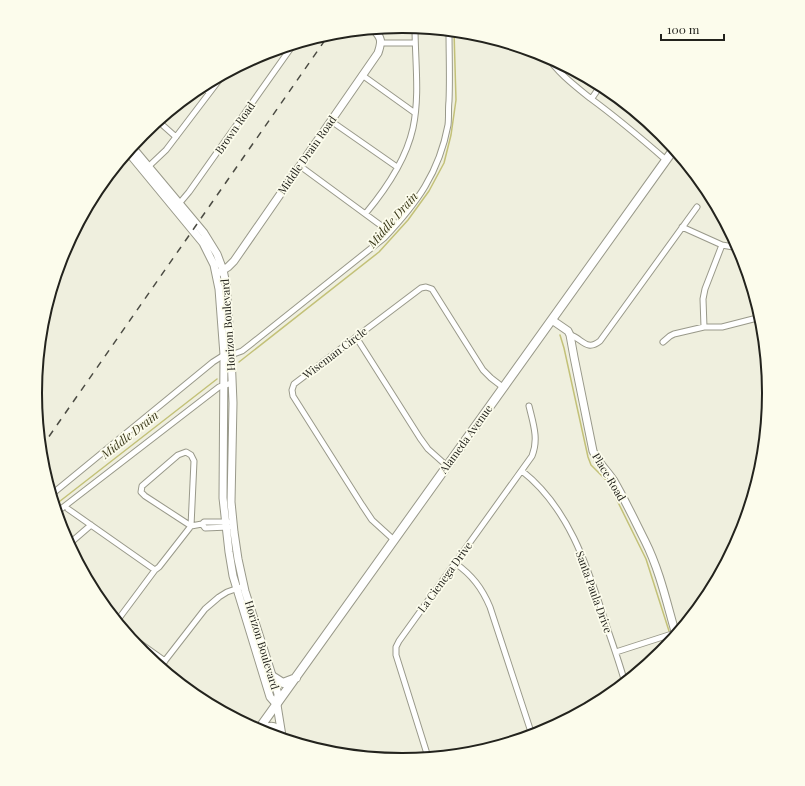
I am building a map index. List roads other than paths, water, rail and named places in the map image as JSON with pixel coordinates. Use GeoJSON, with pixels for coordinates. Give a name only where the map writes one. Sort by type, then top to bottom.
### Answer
{"type":"FeatureCollection","features":[{"type":"Feature","properties":{"kind":"main road"},"geometry":{"type":"LineString","coordinates":[[378,34],[382,43]]}},
{"type":"Feature","properties":{"kind":"main road","name":"Middle Drain Road"},"geometry":{"type":"LineString","coordinates":[[216,275],[234,261],[378,53],[382,43]]}},
{"type":"Feature","properties":{"kind":"main road","name":"Horizon Boulevard"},"geometry":{"type":"LineString","coordinates":[[136,152],[146,169]]}},
{"type":"Feature","properties":{"kind":"main road","name":"Alameda Avenue"},"geometry":{"type":"LineString","coordinates":[[262,725],[671,153]]}},
{"type":"Feature","properties":{"kind":"main road","name":"Horizon Boulevard"},"geometry":{"type":"LineString","coordinates":[[132,156],[146,169],[177,206],[211,242],[223,270],[226,284],[228,384],[224,498],[238,559],[241,587],[270,697],[277,704]]}},
{"type":"Feature","properties":{"kind":"main road","name":"Horizon Boulevard"},"geometry":{"type":"LineString","coordinates":[[177,206],[203,243],[214,265],[227,355]]}},
{"type":"Feature","properties":{"kind":"main road"},"geometry":{"type":"LineString","coordinates":[[552,320],[568,331],[570,335]]}},
{"type":"Feature","properties":{"kind":"main road","name":"Place Road"},"geometry":{"type":"LineString","coordinates":[[570,335],[593,451],[598,462],[614,481],[646,544],[674,629]]}},
{"type":"Feature","properties":{"kind":"main road","name":"Horizon Boulevard"},"geometry":{"type":"LineString","coordinates":[[241,587],[278,694],[277,704]]}},
{"type":"Feature","properties":{"kind":"main road"},"geometry":{"type":"LineString","coordinates":[[272,676],[283,683],[296,677]]}},
{"type":"Feature","properties":{"kind":"main road"},"geometry":{"type":"LineString","coordinates":[[277,704],[281,732]]}},
{"type":"Feature","properties":{"kind":"main road"},"geometry":{"type":"LineString","coordinates":[[269,728],[274,727],[279,731]]}},
{"type":"Feature","properties":{"kind":"street"},"geometry":{"type":"LineString","coordinates":[[366,214],[389,183],[410,139],[415,113],[417,77],[415,34]]}},
{"type":"Feature","properties":{"kind":"street"},"geometry":{"type":"LineString","coordinates":[[56,490],[212,362],[227,355],[242,351],[251,344],[384,238],[403,218],[418,199],[441,155],[448,124],[448,36]]}},
{"type":"Feature","properties":{"kind":"street"},"geometry":{"type":"LineString","coordinates":[[382,43],[415,43]]}},
{"type":"Feature","properties":{"kind":"street","name":"Brown Road"},"geometry":{"type":"LineString","coordinates":[[177,206],[189,192],[288,52]]}},
{"type":"Feature","properties":{"kind":"street"},"geometry":{"type":"LineString","coordinates":[[554,66],[569,81],[592,98],[666,160]]}},
{"type":"Feature","properties":{"kind":"street"},"geometry":{"type":"LineString","coordinates":[[362,75],[415,113]]}},
{"type":"Feature","properties":{"kind":"street"},"geometry":{"type":"LineString","coordinates":[[146,169],[162,155],[214,87]]}},
{"type":"Feature","properties":{"kind":"street"},"geometry":{"type":"LineString","coordinates":[[592,98],[597,90]]}},
{"type":"Feature","properties":{"kind":"street"},"geometry":{"type":"LineString","coordinates":[[331,121],[397,167]]}},
{"type":"Feature","properties":{"kind":"street"},"geometry":{"type":"LineString","coordinates":[[162,125],[176,137]]}},
{"type":"Feature","properties":{"kind":"street"},"geometry":{"type":"LineString","coordinates":[[300,166],[383,227]]}},
{"type":"Feature","properties":{"kind":"street"},"geometry":{"type":"LineString","coordinates":[[570,335],[575,336],[586,344],[593,345],[600,341],[697,207]]}},
{"type":"Feature","properties":{"kind":"street"},"geometry":{"type":"LineString","coordinates":[[682,228],[722,245],[731,247]]}},
{"type":"Feature","properties":{"kind":"street"},"geometry":{"type":"LineString","coordinates":[[704,327],[702,305],[704,294],[722,245]]}},
{"type":"Feature","properties":{"kind":"street","name":"Wiseman Circle"},"geometry":{"type":"LineString","coordinates":[[394,540],[372,520],[292,393],[292,387],[297,381],[421,288],[429,287],[432,289],[476,361],[491,378],[504,388]]}},
{"type":"Feature","properties":{"kind":"street"},"geometry":{"type":"LineString","coordinates":[[663,342],[674,334],[704,327],[722,327],[755,318]]}},
{"type":"Feature","properties":{"kind":"street"},"geometry":{"type":"LineString","coordinates":[[356,337],[420,438],[428,449],[447,466]]}},
{"type":"Feature","properties":{"kind":"street"},"geometry":{"type":"LineString","coordinates":[[62,508],[219,387],[228,384]]}},
{"type":"Feature","properties":{"kind":"street","name":"La Cienega Drive"},"geometry":{"type":"LineString","coordinates":[[426,752],[396,655],[396,647],[532,456],[536,445],[536,436],[529,406]]}},
{"type":"Feature","properties":{"kind":"street"},"geometry":{"type":"LineString","coordinates":[[121,616],[155,570],[191,526],[194,461],[191,455],[186,452],[178,455],[142,486],[141,492],[191,526],[202,524],[204,522],[230,524]]}},
{"type":"Feature","properties":{"kind":"street","name":"Santa Paula Drive"},"geometry":{"type":"LineString","coordinates":[[522,470],[546,493],[574,539],[591,577],[623,678]]}},
{"type":"Feature","properties":{"kind":"street"},"geometry":{"type":"LineString","coordinates":[[68,509],[155,570]]}},
{"type":"Feature","properties":{"kind":"street"},"geometry":{"type":"LineString","coordinates":[[74,540],[91,525]]}},
{"type":"Feature","properties":{"kind":"street"},"geometry":{"type":"LineString","coordinates":[[455,563],[474,580],[485,595],[530,730]]}},
{"type":"Feature","properties":{"kind":"street"},"geometry":{"type":"LineString","coordinates":[[151,651],[165,661],[205,609],[218,597],[241,587]]}},
{"type":"Feature","properties":{"kind":"street"},"geometry":{"type":"LineString","coordinates":[[616,652],[667,637]]}},
{"type":"Feature","properties":{"kind":"waterway","name":"Middle Drain"},"geometry":{"type":"LineString","coordinates":[[239,362],[379,252],[408,220],[429,191],[444,163],[451,135],[456,100],[454,37]]}},
{"type":"Feature","properties":{"kind":"waterway"},"geometry":{"type":"LineString","coordinates":[[560,335],[588,457],[591,465],[608,482],[646,559],[669,631]]}},
{"type":"Feature","properties":{"kind":"waterway","name":"Middle Drain"},"geometry":{"type":"LineString","coordinates":[[60,501],[217,379]]}},
{"type":"Feature","properties":{"kind":"railway"},"geometry":{"type":"LineString","coordinates":[[46,441],[324,42]]}}]}
